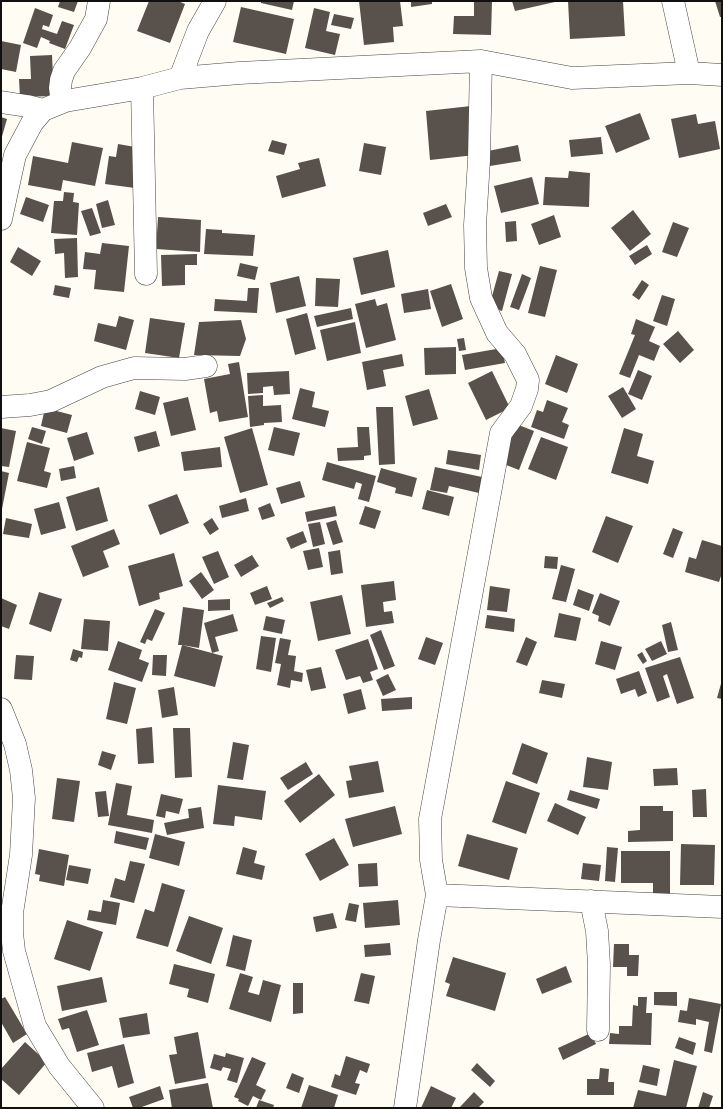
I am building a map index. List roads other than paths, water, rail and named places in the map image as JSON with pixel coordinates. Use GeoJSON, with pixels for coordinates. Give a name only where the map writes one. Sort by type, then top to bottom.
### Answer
{"type":"FeatureCollection","features":[{"type":"Feature","properties":{"kind":"street"},"geometry":{"type":"LineString","coordinates":[[1,219],[15,155],[32,123],[52,106],[60,88],[64,71],[80,48],[96,18],[99,1]]}},
{"type":"Feature","properties":{"kind":"street"},"geometry":{"type":"LineString","coordinates":[[180,78],[198,31],[215,1]]}},
{"type":"Feature","properties":{"kind":"street"},"geometry":{"type":"LineString","coordinates":[[673,1],[689,73]]}},
{"type":"Feature","properties":{"kind":"street"},"geometry":{"type":"LineString","coordinates":[[1,102],[27,106],[52,106],[142,88],[180,78],[239,73],[481,61],[572,78],[689,73],[722,75]]}},
{"type":"Feature","properties":{"kind":"street"},"geometry":{"type":"LineString","coordinates":[[405,1108],[436,895],[431,860],[430,819],[435,788],[501,433],[521,406],[527,389],[528,380],[515,354],[497,333],[481,298],[476,268],[475,224],[479,160],[481,61]]}},
{"type":"Feature","properties":{"kind":"street"},"geometry":{"type":"LineString","coordinates":[[142,88],[146,274]]}},
{"type":"Feature","properties":{"kind":"street"},"geometry":{"type":"LineString","coordinates":[[1,406],[30,405],[51,401],[102,377],[134,368],[185,369],[206,366]]}},
{"type":"Feature","properties":{"kind":"street"},"geometry":{"type":"LineString","coordinates":[[1,709],[15,744],[21,770],[24,798],[21,855],[12,912],[14,951],[35,1026],[59,1066],[92,1108]]}},
{"type":"Feature","properties":{"kind":"street"},"geometry":{"type":"LineString","coordinates":[[436,895],[722,907]]}},
{"type":"Feature","properties":{"kind":"street"},"geometry":{"type":"LineString","coordinates":[[591,901],[597,932],[599,965],[598,1030]]}}]}
